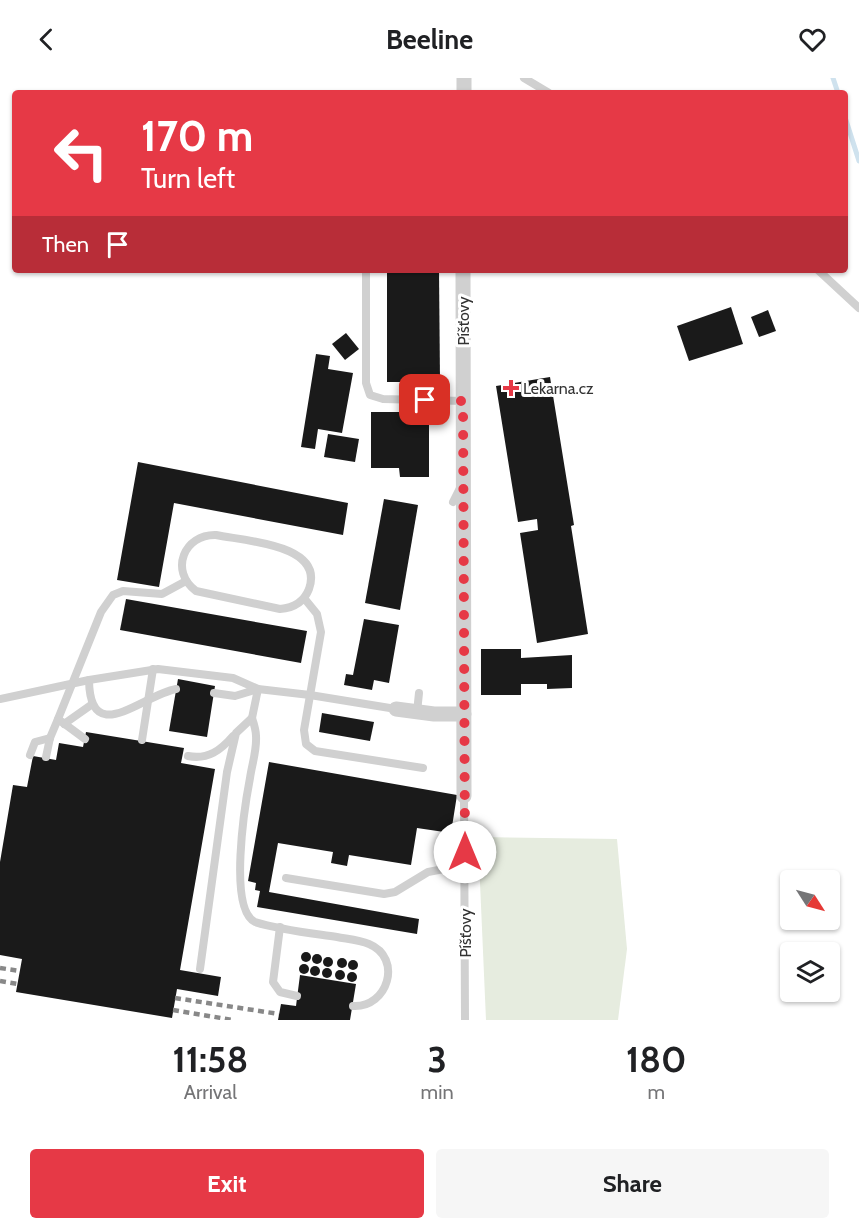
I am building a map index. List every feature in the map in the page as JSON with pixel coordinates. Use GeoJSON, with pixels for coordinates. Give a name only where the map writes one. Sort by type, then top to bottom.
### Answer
{"type":"FeatureCollection","features":[{"type":"Feature","properties":{"kind":"street","name":"Píšťovy"},"geometry":{"type":"LineString","coordinates":[[463,273],[464,796]]}},
{"type":"Feature","properties":{"kind":"street"},"geometry":{"type":"LineString","coordinates":[[396,709],[464,714]]}},
{"type":"Feature","properties":{"kind":"lane"},"geometry":{"type":"LineString","coordinates":[[525,78],[544,90]]}},
{"type":"Feature","properties":{"kind":"lane"},"geometry":{"type":"LineString","coordinates":[[366,273],[366,383],[370,395],[383,399],[463,401]]}},
{"type":"Feature","properties":{"kind":"lane"},"geometry":{"type":"LineString","coordinates":[[821,273],[859,308]]}},
{"type":"Feature","properties":{"kind":"lane"},"geometry":{"type":"LineString","coordinates":[[453,502],[463,481]]}},
{"type":"Feature","properties":{"kind":"lane"},"geometry":{"type":"LineString","coordinates":[[216,535],[286,549],[299,555],[308,565],[311,579],[304,598],[287,608],[273,608],[203,594],[186,581],[181,566],[184,551],[194,540],[216,535]]}},
{"type":"Feature","properties":{"kind":"lane"},"geometry":{"type":"LineString","coordinates":[[46,757],[50,738],[61,722],[72,683],[101,612],[113,595],[123,591],[162,594],[186,581]]}},
{"type":"Feature","properties":{"kind":"lane"},"geometry":{"type":"LineString","coordinates":[[304,598],[317,614],[320,626],[304,735],[306,744],[311,749],[423,768]]}},
{"type":"Feature","properties":{"kind":"lane"},"geometry":{"type":"LineString","coordinates":[[0,699],[72,683],[153,669],[233,678],[258,689],[310,694],[396,709]]}},
{"type":"Feature","properties":{"kind":"lane"},"geometry":{"type":"LineString","coordinates":[[142,740],[153,669]]}},
{"type":"Feature","properties":{"kind":"lane"},"geometry":{"type":"LineString","coordinates":[[88,680],[91,705],[99,713],[111,715],[176,689]]}},
{"type":"Feature","properties":{"kind":"lane"},"geometry":{"type":"LineString","coordinates":[[214,693],[235,696],[258,689]]}},
{"type":"Feature","properties":{"kind":"lane"},"geometry":{"type":"LineString","coordinates":[[258,689],[252,718],[257,738],[246,803],[240,872],[242,899],[249,919],[362,942],[381,952],[389,973],[386,987],[371,1003],[353,1006]]}},
{"type":"Feature","properties":{"kind":"lane"},"geometry":{"type":"LineString","coordinates":[[417,712],[419,693]]}},
{"type":"Feature","properties":{"kind":"lane"},"geometry":{"type":"LineString","coordinates":[[61,722],[91,705]]}},
{"type":"Feature","properties":{"kind":"lane"},"geometry":{"type":"LineString","coordinates":[[188,756],[211,755],[225,745],[252,718]]}},
{"type":"Feature","properties":{"kind":"lane"},"geometry":{"type":"LineString","coordinates":[[61,722],[84,739]]}},
{"type":"Feature","properties":{"kind":"lane"},"geometry":{"type":"LineString","coordinates":[[200,969],[226,772],[236,733]]}},
{"type":"Feature","properties":{"kind":"lane"},"geometry":{"type":"LineString","coordinates":[[30,755],[35,742],[50,738]]}},
{"type":"Feature","properties":{"kind":"lane","name":"Píšťovy"},"geometry":{"type":"LineString","coordinates":[[464,796],[465,1020]]}},
{"type":"Feature","properties":{"kind":"lane"},"geometry":{"type":"LineString","coordinates":[[286,878],[384,894],[395,892],[428,872],[465,865]]}},
{"type":"Feature","properties":{"kind":"lane"},"geometry":{"type":"LineString","coordinates":[[280,927],[273,982],[275,988],[280,992],[297,996]]}},
{"type":"Feature","properties":{"kind":"shaded area"},"geometry":{"type":"Polygon","coordinates":[[[478,837],[617,839],[627,949],[618,1020],[486,1020],[478,837]]]}},
{"type":"Feature","properties":{"kind":"building"},"geometry":{"type":"Polygon","coordinates":[[[387,273],[439,273],[440,382],[387,382],[387,273]]]}},
{"type":"Feature","properties":{"kind":"building"},"geometry":{"type":"Polygon","coordinates":[[[731,307],[743,344],[689,361],[677,326],[731,307]]]}},
{"type":"Feature","properties":{"kind":"building"},"geometry":{"type":"Polygon","coordinates":[[[768,310],[776,331],[759,337],[751,317],[768,310]]]}},
{"type":"Feature","properties":{"kind":"building"},"geometry":{"type":"Polygon","coordinates":[[[346,333],[359,349],[345,360],[332,344],[346,333]]]}},
{"type":"Feature","properties":{"kind":"building"},"geometry":{"type":"Polygon","coordinates":[[[316,354],[330,356],[328,369],[353,373],[342,433],[318,429],[315,449],[301,447],[316,354]]]}},
{"type":"Feature","properties":{"kind":"building"},"geometry":{"type":"Polygon","coordinates":[[[550,377],[574,525],[571,526],[588,634],[537,643],[520,533],[538,530],[537,519],[518,522],[496,386],[550,377]]]}},
{"type":"Feature","properties":{"kind":"building"},"geometry":{"type":"Polygon","coordinates":[[[371,412],[429,412],[429,477],[400,477],[399,468],[371,468],[371,412]]]}},
{"type":"Feature","properties":{"kind":"building"},"geometry":{"type":"Polygon","coordinates":[[[328,434],[359,439],[355,462],[324,457],[328,434]]]}},
{"type":"Feature","properties":{"kind":"building"},"geometry":{"type":"Polygon","coordinates":[[[138,462],[348,503],[343,535],[174,503],[159,587],[117,580],[138,462]]]}},
{"type":"Feature","properties":{"kind":"building"},"geometry":{"type":"Polygon","coordinates":[[[384,499],[418,505],[400,610],[365,603],[384,499]]]}},
{"type":"Feature","properties":{"kind":"building"},"geometry":{"type":"Polygon","coordinates":[[[126,599],[307,631],[301,663],[120,630],[126,599]]]}},
{"type":"Feature","properties":{"kind":"building"},"geometry":{"type":"Polygon","coordinates":[[[364,619],[399,625],[389,683],[374,680],[372,690],[344,685],[346,674],[353,675],[364,619]]]}},
{"type":"Feature","properties":{"kind":"building"},"geometry":{"type":"Polygon","coordinates":[[[481,649],[521,649],[521,658],[572,655],[572,688],[547,689],[547,684],[521,684],[521,695],[481,695],[481,649]]]}},
{"type":"Feature","properties":{"kind":"building"},"geometry":{"type":"Polygon","coordinates":[[[178,679],[215,686],[207,737],[169,731],[178,679]]]}},
{"type":"Feature","properties":{"kind":"building"},"geometry":{"type":"Polygon","coordinates":[[[322,713],[374,722],[370,741],[319,732],[322,713]]]}},
{"type":"Feature","properties":{"kind":"building"},"geometry":{"type":"Polygon","coordinates":[[[86,732],[184,748],[181,763],[215,769],[180,970],[221,977],[218,996],[177,989],[172,1018],[16,992],[22,959],[0,955],[0,862],[13,785],[27,787],[33,756],[56,760],[59,743],[83,747],[86,732]]]}},
{"type":"Feature","properties":{"kind":"building"},"geometry":{"type":"Polygon","coordinates":[[[269,762],[457,795],[451,833],[417,828],[411,865],[349,855],[347,866],[331,863],[333,852],[278,843],[269,892],[419,919],[417,934],[257,907],[260,891],[255,890],[256,883],[248,881],[269,762]]]}},
{"type":"Feature","properties":{"kind":"building"},"geometry":{"type":"Polygon","coordinates":[[[306,952],[310,953],[310,961],[306,962],[302,961],[301,957],[302,953],[306,952]]]}},
{"type":"Feature","properties":{"kind":"building"},"geometry":{"type":"Polygon","coordinates":[[[317,954],[321,955],[321,963],[317,964],[313,963],[312,959],[313,955],[317,954]]]}},
{"type":"Feature","properties":{"kind":"building"},"geometry":{"type":"Polygon","coordinates":[[[328,957],[332,958],[332,966],[328,967],[324,966],[323,962],[324,958],[328,957]]]}},
{"type":"Feature","properties":{"kind":"building"},"geometry":{"type":"Polygon","coordinates":[[[342,958],[346,959],[346,967],[342,968],[338,967],[337,963],[338,959],[342,958]]]}},
{"type":"Feature","properties":{"kind":"building"},"geometry":{"type":"Polygon","coordinates":[[[353,960],[357,961],[357,969],[353,970],[349,969],[348,965],[349,961],[353,960]]]}},
{"type":"Feature","properties":{"kind":"building"},"geometry":{"type":"Polygon","coordinates":[[[304,964],[308,965],[308,973],[304,974],[300,973],[299,969],[300,965],[304,964]]]}},
{"type":"Feature","properties":{"kind":"building"},"geometry":{"type":"Polygon","coordinates":[[[315,966],[319,967],[319,975],[315,976],[311,975],[310,971],[311,967],[315,966]]]}},
{"type":"Feature","properties":{"kind":"building"},"geometry":{"type":"Polygon","coordinates":[[[327,968],[331,969],[331,977],[327,978],[323,977],[322,973],[323,969],[327,968]]]}},
{"type":"Feature","properties":{"kind":"building"},"geometry":{"type":"Polygon","coordinates":[[[340,970],[344,971],[344,979],[340,980],[336,979],[335,975],[336,971],[340,970]]]}},
{"type":"Feature","properties":{"kind":"building"},"geometry":{"type":"Polygon","coordinates":[[[352,972],[356,973],[356,981],[352,982],[348,981],[347,977],[348,973],[352,972]]]}},
{"type":"Feature","properties":{"kind":"building"},"geometry":{"type":"Polygon","coordinates":[[[300,975],[356,984],[350,1020],[278,1020],[281,1004],[296,1006],[300,975]]]}},
{"type":"Feature","properties":{"kind":"waterway"},"geometry":{"type":"LineString","coordinates":[[833,78],[837,90]]}},
{"type":"Feature","properties":{"kind":"waterway"},"geometry":{"type":"LineString","coordinates":[[848,127],[859,161]]}},
{"type":"Feature","properties":{"kind":"railway"},"geometry":{"type":"LineString","coordinates":[[0,968],[20,971]]}},
{"type":"Feature","properties":{"kind":"railway"},"geometry":{"type":"LineString","coordinates":[[0,981],[18,984]]}},
{"type":"Feature","properties":{"kind":"railway"},"geometry":{"type":"LineString","coordinates":[[175,998],[279,1014]]}},
{"type":"Feature","properties":{"kind":"railway"},"geometry":{"type":"LineString","coordinates":[[173,1010],[233,1020]]}},
{"type":"Feature","properties":{"kind":"place","name":"Lekarna.cz"},"geometry":{"type":"Point","coordinates":[511,388]}},
{"type":"Feature","properties":{"kind":"route"},"geometry":{"type":"LineString","coordinates":[[425,400],[463,401],[465,852]]}}]}
